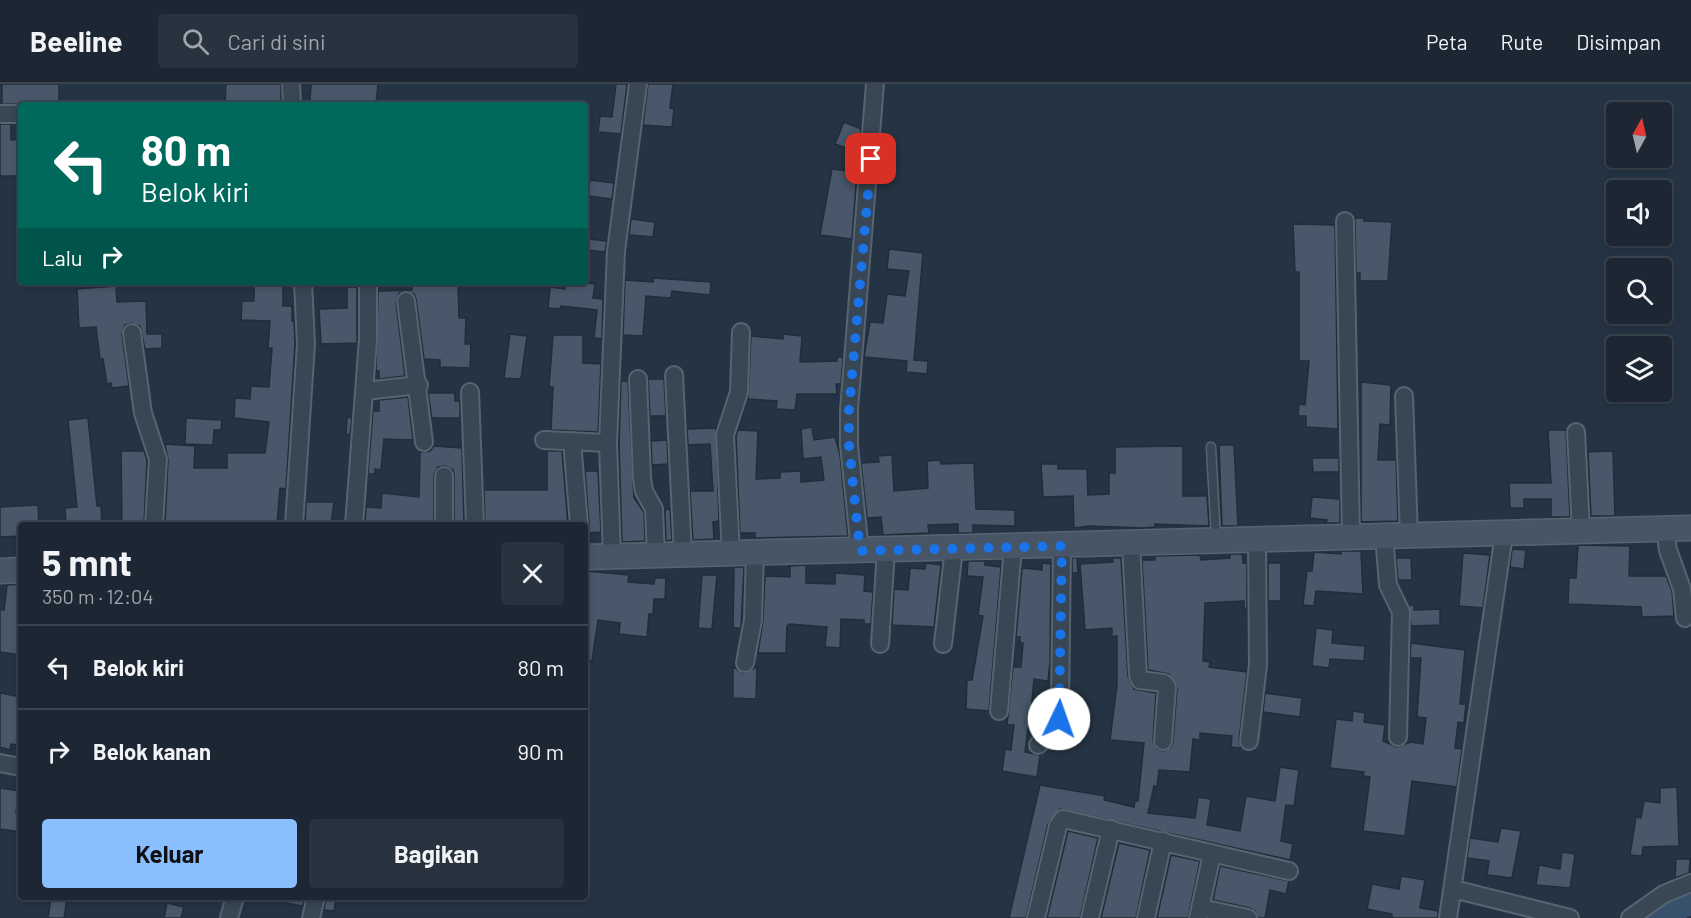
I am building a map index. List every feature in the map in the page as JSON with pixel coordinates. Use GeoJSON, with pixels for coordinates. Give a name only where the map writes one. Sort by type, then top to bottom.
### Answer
{"type":"FeatureCollection","features":[{"type":"Feature","properties":{"kind":"street"},"geometry":{"type":"LineString","coordinates":[[291,84],[292,102]]}},
{"type":"Feature","properties":{"kind":"street"},"geometry":{"type":"LineString","coordinates":[[612,557],[608,443],[616,250],[638,84]]}},
{"type":"Feature","properties":{"kind":"street"},"geometry":{"type":"LineString","coordinates":[[860,551],[849,445],[849,410],[875,84]]}},
{"type":"Feature","properties":{"kind":"street"},"geometry":{"type":"LineString","coordinates":[[0,114],[18,114]]}},
{"type":"Feature","properties":{"kind":"street"},"geometry":{"type":"LineString","coordinates":[[1345,221],[1351,537]]}},
{"type":"Feature","properties":{"kind":"street"},"geometry":{"type":"LineString","coordinates":[[294,522],[306,344],[303,285]]}},
{"type":"Feature","properties":{"kind":"street"},"geometry":{"type":"LineString","coordinates":[[354,522],[365,391],[368,285]]}},
{"type":"Feature","properties":{"kind":"street"},"geometry":{"type":"LineString","coordinates":[[406,300],[419,385],[424,442]]}},
{"type":"Feature","properties":{"kind":"street"},"geometry":{"type":"LineString","coordinates":[[741,332],[739,392],[725,435],[753,620],[745,663]]}},
{"type":"Feature","properties":{"kind":"street"},"geometry":{"type":"LineString","coordinates":[[132,333],[143,413],[158,459],[154,522]]}},
{"type":"Feature","properties":{"kind":"street"},"geometry":{"type":"LineString","coordinates":[[674,375],[683,555]]}},
{"type":"Feature","properties":{"kind":"street"},"geometry":{"type":"LineString","coordinates":[[638,379],[642,478],[644,491],[654,509],[656,556]]}},
{"type":"Feature","properties":{"kind":"street"},"geometry":{"type":"LineString","coordinates":[[365,391],[419,385]]}},
{"type":"Feature","properties":{"kind":"street"},"geometry":{"type":"LineString","coordinates":[[470,392],[475,522]]}},
{"type":"Feature","properties":{"kind":"street"},"geometry":{"type":"LineString","coordinates":[[1404,396],[1409,536]]}},
{"type":"Feature","properties":{"kind":"street"},"geometry":{"type":"LineString","coordinates":[[1576,432],[1581,531]]}},
{"type":"Feature","properties":{"kind":"street"},"geometry":{"type":"LineString","coordinates":[[544,440],[608,443]]}},
{"type":"Feature","properties":{"kind":"street"},"geometry":{"type":"LineString","coordinates":[[572,441],[579,522]]}},
{"type":"Feature","properties":{"kind":"street"},"geometry":{"type":"LineString","coordinates":[[444,476],[444,522]]}},
{"type":"Feature","properties":{"kind":"street"},"geometry":{"type":"LineString","coordinates":[[588,557],[1691,528]]}},
{"type":"Feature","properties":{"kind":"street"},"geometry":{"type":"LineString","coordinates":[[1665,529],[1668,550],[1682,589],[1685,618]]}},
{"type":"Feature","properties":{"kind":"street"},"geometry":{"type":"LineString","coordinates":[[1448,918],[1504,534]]}},
{"type":"Feature","properties":{"kind":"street"},"geometry":{"type":"LineString","coordinates":[[1384,536],[1388,585],[1401,612],[1398,737]]}},
{"type":"Feature","properties":{"kind":"street"},"geometry":{"type":"LineString","coordinates":[[1249,741],[1258,665],[1257,540]]}},
{"type":"Feature","properties":{"kind":"street"},"geometry":{"type":"LineString","coordinates":[[1131,544],[1138,675],[1140,680],[1164,683],[1167,687],[1163,741]]}},
{"type":"Feature","properties":{"kind":"street"},"geometry":{"type":"LineString","coordinates":[[999,711],[1013,546]]}},
{"type":"Feature","properties":{"kind":"street"},"geometry":{"type":"LineString","coordinates":[[1038,745],[1055,729],[1060,708],[1062,546]]}},
{"type":"Feature","properties":{"kind":"street"},"geometry":{"type":"LineString","coordinates":[[943,644],[954,548]]}},
{"type":"Feature","properties":{"kind":"street"},"geometry":{"type":"LineString","coordinates":[[880,644],[886,550]]}},
{"type":"Feature","properties":{"kind":"street"},"geometry":{"type":"LineString","coordinates":[[0,571],[18,570]]}},
{"type":"Feature","properties":{"kind":"street"},"geometry":{"type":"LineString","coordinates":[[0,763],[18,766]]}},
{"type":"Feature","properties":{"kind":"street"},"geometry":{"type":"LineString","coordinates":[[1036,918],[1060,821],[1068,819],[1289,871]]}},
{"type":"Feature","properties":{"kind":"street"},"geometry":{"type":"LineString","coordinates":[[1090,918],[1111,829]]}},
{"type":"Feature","properties":{"kind":"street"},"geometry":{"type":"LineString","coordinates":[[1146,918],[1162,842]]}},
{"type":"Feature","properties":{"kind":"street"},"geometry":{"type":"LineString","coordinates":[[1212,854],[1200,913],[1248,918]]}},
{"type":"Feature","properties":{"kind":"street"},"geometry":{"type":"LineString","coordinates":[[1630,918],[1664,894],[1691,883]]}},
{"type":"Feature","properties":{"kind":"street"},"geometry":{"type":"LineString","coordinates":[[1453,889],[1570,918]]}},
{"type":"Feature","properties":{"kind":"street"},"geometry":{"type":"LineString","coordinates":[[229,918],[234,900]]}},
{"type":"Feature","properties":{"kind":"street"},"geometry":{"type":"LineString","coordinates":[[311,918],[315,900]]}},
{"type":"Feature","properties":{"kind":"lane"},"geometry":{"type":"LineString","coordinates":[[1211,447],[1217,541]]}},
{"type":"Feature","properties":{"kind":"building"},"geometry":{"type":"Polygon","coordinates":[[[2,84],[59,84],[59,102],[2,104],[2,84]]]}},
{"type":"Feature","properties":{"kind":"building"},"geometry":{"type":"Polygon","coordinates":[[[226,84],[281,84],[281,102],[225,102],[226,84]]]}},
{"type":"Feature","properties":{"kind":"building"},"geometry":{"type":"Polygon","coordinates":[[[311,84],[378,84],[376,102],[310,101],[311,84]]]}},
{"type":"Feature","properties":{"kind":"building"},"geometry":{"type":"Polygon","coordinates":[[[616,84],[627,84],[621,134],[598,132],[600,116],[612,117],[616,84]]]}},
{"type":"Feature","properties":{"kind":"building"},"geometry":{"type":"Polygon","coordinates":[[[648,84],[673,84],[670,108],[674,109],[672,127],[643,125],[648,84]]]}},
{"type":"Feature","properties":{"kind":"building"},"geometry":{"type":"Polygon","coordinates":[[[844,122],[861,129],[859,153],[835,144],[844,122]]]}},
{"type":"Feature","properties":{"kind":"building"},"geometry":{"type":"Polygon","coordinates":[[[0,124],[11,124],[11,140],[18,139],[18,176],[0,176],[0,124]]]}},
{"type":"Feature","properties":{"kind":"building"},"geometry":{"type":"Polygon","coordinates":[[[832,169],[857,172],[852,239],[820,235],[832,169]]]}},
{"type":"Feature","properties":{"kind":"building"},"geometry":{"type":"Polygon","coordinates":[[[590,180],[614,183],[612,199],[588,196],[590,180]]]}},
{"type":"Feature","properties":{"kind":"building"},"geometry":{"type":"Polygon","coordinates":[[[1355,218],[1364,218],[1364,221],[1392,222],[1388,281],[1360,281],[1360,273],[1356,273],[1355,218]]]}},
{"type":"Feature","properties":{"kind":"building"},"geometry":{"type":"Polygon","coordinates":[[[631,219],[655,222],[653,237],[629,235],[631,219]]]}},
{"type":"Feature","properties":{"kind":"building"},"geometry":{"type":"Polygon","coordinates":[[[1293,224],[1335,225],[1338,429],[1306,427],[1306,416],[1298,416],[1299,404],[1305,405],[1309,361],[1299,361],[1299,272],[1295,272],[1293,224]]]}},
{"type":"Feature","properties":{"kind":"building"},"geometry":{"type":"Polygon","coordinates":[[[588,239],[607,241],[605,252],[588,250],[588,239]]]}},
{"type":"Feature","properties":{"kind":"building"},"geometry":{"type":"Polygon","coordinates":[[[889,249],[923,253],[914,360],[928,361],[927,374],[906,372],[907,361],[864,357],[870,322],[883,323],[887,294],[905,296],[909,271],[887,269],[889,249]]]}},
{"type":"Feature","properties":{"kind":"building"},"geometry":{"type":"Polygon","coordinates":[[[654,278],[711,282],[710,295],[672,291],[671,298],[646,296],[643,336],[623,335],[625,280],[653,282],[654,278]]]}},
{"type":"Feature","properties":{"kind":"building"},"geometry":{"type":"Polygon","coordinates":[[[595,284],[593,298],[603,299],[602,339],[594,338],[597,310],[561,306],[560,309],[548,308],[550,287],[565,289],[566,285],[595,284]]]}},
{"type":"Feature","properties":{"kind":"building"},"geometry":{"type":"Polygon","coordinates":[[[254,285],[283,285],[283,306],[292,306],[292,321],[294,321],[295,344],[286,489],[280,488],[277,522],[165,522],[168,460],[165,444],[195,446],[194,468],[227,468],[227,453],[265,453],[269,422],[234,418],[235,398],[250,399],[251,386],[269,387],[272,348],[268,348],[270,321],[241,320],[242,301],[254,301],[254,285]]]}},
{"type":"Feature","properties":{"kind":"building"},"geometry":{"type":"Polygon","coordinates":[[[412,285],[458,285],[459,318],[466,318],[465,344],[471,344],[470,368],[440,367],[440,360],[424,359],[416,299],[414,294],[405,291],[399,293],[396,302],[405,376],[379,379],[379,371],[376,371],[378,291],[412,290],[412,285]]]}},
{"type":"Feature","properties":{"kind":"building"},"geometry":{"type":"Polygon","coordinates":[[[116,286],[117,302],[146,301],[147,334],[162,334],[162,348],[145,349],[140,326],[131,323],[125,325],[122,334],[129,386],[112,388],[111,383],[107,384],[103,359],[100,359],[96,327],[79,328],[77,289],[116,286]]]}},
{"type":"Feature","properties":{"kind":"building"},"geometry":{"type":"Polygon","coordinates":[[[347,287],[357,287],[357,343],[321,344],[319,309],[347,308],[347,287]]]}},
{"type":"Feature","properties":{"kind":"building"},"geometry":{"type":"Polygon","coordinates":[[[510,334],[527,336],[521,379],[504,378],[510,334]]]}},
{"type":"Feature","properties":{"kind":"building"},"geometry":{"type":"Polygon","coordinates":[[[783,334],[802,336],[800,362],[837,361],[837,357],[843,357],[841,384],[836,384],[837,394],[797,394],[795,410],[776,409],[777,401],[748,399],[751,336],[783,339],[783,334]]]}},
{"type":"Feature","properties":{"kind":"building"},"geometry":{"type":"Polygon","coordinates":[[[553,335],[583,335],[583,363],[601,364],[598,432],[551,430],[553,387],[549,387],[553,335]]]}},
{"type":"Feature","properties":{"kind":"building"},"geometry":{"type":"Polygon","coordinates":[[[648,379],[664,379],[666,416],[650,416],[648,379]]]}},
{"type":"Feature","properties":{"kind":"building"},"geometry":{"type":"Polygon","coordinates":[[[621,381],[628,381],[634,498],[644,512],[645,541],[622,542],[619,443],[621,381]]]}},
{"type":"Feature","properties":{"kind":"building"},"geometry":{"type":"Polygon","coordinates":[[[1361,382],[1391,385],[1390,425],[1380,424],[1378,460],[1396,460],[1398,521],[1361,522],[1361,382]]]}},
{"type":"Feature","properties":{"kind":"building"},"geometry":{"type":"Polygon","coordinates":[[[428,393],[455,393],[455,401],[460,401],[460,418],[432,418],[428,393]]]}},
{"type":"Feature","properties":{"kind":"building"},"geometry":{"type":"Polygon","coordinates":[[[408,397],[413,440],[384,439],[381,470],[375,469],[375,474],[368,474],[373,411],[379,411],[379,400],[408,397]]]}},
{"type":"Feature","properties":{"kind":"building"},"geometry":{"type":"Polygon","coordinates":[[[347,417],[352,418],[350,435],[346,434],[347,417]]]}},
{"type":"Feature","properties":{"kind":"building"},"geometry":{"type":"Polygon","coordinates":[[[88,418],[97,506],[101,506],[102,522],[66,522],[65,508],[77,507],[68,420],[88,418]]]}},
{"type":"Feature","properties":{"kind":"building"},"geometry":{"type":"Polygon","coordinates":[[[186,418],[222,420],[221,430],[214,430],[213,445],[185,444],[186,418]]]}},
{"type":"Feature","properties":{"kind":"building"},"geometry":{"type":"Polygon","coordinates":[[[812,427],[814,440],[835,437],[840,455],[848,536],[755,538],[755,533],[740,533],[736,436],[738,430],[758,431],[756,479],[780,478],[780,472],[801,471],[801,482],[824,480],[821,457],[803,459],[801,429],[812,427]]]}},
{"type":"Feature","properties":{"kind":"building"},"geometry":{"type":"Polygon","coordinates":[[[716,428],[719,521],[713,522],[714,539],[693,540],[690,491],[713,491],[710,444],[688,445],[687,429],[716,428]]]}},
{"type":"Feature","properties":{"kind":"building"},"geometry":{"type":"Polygon","coordinates":[[[1548,430],[1566,430],[1570,517],[1551,517],[1551,499],[1524,499],[1524,508],[1510,508],[1509,483],[1551,483],[1548,430]]]}},
{"type":"Feature","properties":{"kind":"building"},"geometry":{"type":"Polygon","coordinates":[[[667,440],[668,464],[652,465],[651,441],[667,440]]]}},
{"type":"Feature","properties":{"kind":"building"},"geometry":{"type":"Polygon","coordinates":[[[1219,445],[1234,445],[1238,526],[1222,526],[1219,445]]]}},
{"type":"Feature","properties":{"kind":"building"},"geometry":{"type":"Polygon","coordinates":[[[434,446],[462,448],[464,522],[454,522],[454,475],[453,470],[445,466],[438,467],[434,475],[434,522],[365,522],[366,507],[381,508],[382,493],[419,497],[420,452],[430,451],[434,446]]]}},
{"type":"Feature","properties":{"kind":"building"},"geometry":{"type":"Polygon","coordinates":[[[1183,446],[1183,496],[1207,496],[1209,526],[1155,524],[1155,527],[1143,528],[1089,526],[1074,528],[1073,496],[1043,497],[1041,464],[1058,464],[1058,469],[1087,469],[1088,495],[1109,494],[1109,473],[1115,473],[1115,447],[1183,446]]]}},
{"type":"Feature","properties":{"kind":"building"},"geometry":{"type":"Polygon","coordinates":[[[121,451],[144,451],[147,460],[144,522],[122,522],[121,451]]]}},
{"type":"Feature","properties":{"kind":"building"},"geometry":{"type":"Polygon","coordinates":[[[547,451],[562,451],[568,522],[485,522],[484,490],[547,490],[547,451]]]}},
{"type":"Feature","properties":{"kind":"building"},"geometry":{"type":"Polygon","coordinates":[[[1613,451],[1615,516],[1591,516],[1588,452],[1613,451]]]}},
{"type":"Feature","properties":{"kind":"building"},"geometry":{"type":"Polygon","coordinates":[[[892,455],[894,491],[928,488],[927,461],[940,460],[941,464],[974,463],[976,509],[1015,510],[1015,526],[973,525],[973,533],[958,533],[958,524],[928,525],[929,533],[883,535],[881,517],[867,518],[861,463],[879,462],[878,456],[892,455]]]}},
{"type":"Feature","properties":{"kind":"building"},"geometry":{"type":"Polygon","coordinates":[[[1312,458],[1339,458],[1339,472],[1313,472],[1312,458]]]}},
{"type":"Feature","properties":{"kind":"building"},"geometry":{"type":"Polygon","coordinates":[[[585,471],[598,471],[601,532],[588,533],[585,471]]]}},
{"type":"Feature","properties":{"kind":"building"},"geometry":{"type":"Polygon","coordinates":[[[1312,497],[1340,499],[1340,523],[1326,523],[1327,520],[1310,518],[1312,497]]]}},
{"type":"Feature","properties":{"kind":"building"},"geometry":{"type":"Polygon","coordinates":[[[306,502],[334,502],[331,522],[305,522],[306,502]]]}},
{"type":"Feature","properties":{"kind":"building"},"geometry":{"type":"Polygon","coordinates":[[[38,505],[39,522],[18,522],[18,536],[0,537],[0,507],[38,505]]]}},
{"type":"Feature","properties":{"kind":"building"},"geometry":{"type":"Polygon","coordinates":[[[670,509],[672,540],[666,541],[665,510],[670,509]]]}},
{"type":"Feature","properties":{"kind":"building"},"geometry":{"type":"Polygon","coordinates":[[[1578,545],[1630,546],[1629,576],[1666,576],[1672,591],[1674,616],[1642,617],[1641,607],[1568,604],[1569,578],[1576,578],[1578,545]]]}},
{"type":"Feature","properties":{"kind":"building"},"geometry":{"type":"Polygon","coordinates":[[[1512,549],[1526,550],[1524,569],[1510,567],[1512,549]]]}},
{"type":"Feature","properties":{"kind":"building"},"geometry":{"type":"Polygon","coordinates":[[[1341,551],[1361,551],[1363,594],[1316,591],[1314,606],[1303,605],[1307,571],[1312,571],[1314,552],[1341,554],[1341,551]]]}},
{"type":"Feature","properties":{"kind":"building"},"geometry":{"type":"Polygon","coordinates":[[[1463,553],[1490,555],[1483,608],[1459,606],[1463,553]]]}},
{"type":"Feature","properties":{"kind":"building"},"geometry":{"type":"Polygon","coordinates":[[[1230,554],[1242,554],[1243,563],[1247,563],[1247,609],[1244,609],[1244,601],[1205,603],[1203,661],[1210,662],[1209,667],[1247,672],[1239,740],[1241,748],[1231,747],[1232,736],[1200,733],[1200,740],[1193,739],[1190,772],[1159,770],[1157,787],[1154,786],[1148,813],[1195,818],[1198,797],[1211,799],[1207,825],[1240,831],[1246,796],[1275,801],[1280,767],[1299,770],[1294,806],[1286,805],[1281,841],[1293,844],[1290,860],[1060,809],[1048,824],[1026,918],[1009,918],[1040,785],[1105,796],[1104,800],[1134,807],[1135,801],[1138,801],[1144,743],[1110,740],[1117,685],[1117,636],[1112,637],[1112,628],[1085,630],[1080,564],[1113,562],[1112,558],[1121,558],[1128,676],[1134,689],[1156,693],[1153,741],[1157,749],[1163,751],[1171,747],[1173,742],[1177,688],[1169,674],[1148,670],[1142,560],[1155,560],[1155,556],[1200,555],[1201,560],[1230,558],[1230,554]]]}},
{"type":"Feature","properties":{"kind":"building"},"geometry":{"type":"Polygon","coordinates":[[[1072,558],[1077,558],[1078,573],[1072,573],[1072,558]]]}},
{"type":"Feature","properties":{"kind":"building"},"geometry":{"type":"Polygon","coordinates":[[[1396,558],[1411,558],[1412,580],[1398,580],[1396,558]]]}},
{"type":"Feature","properties":{"kind":"building"},"geometry":{"type":"Polygon","coordinates":[[[968,561],[985,561],[985,565],[1001,567],[989,711],[966,709],[967,680],[972,680],[983,616],[978,615],[983,577],[967,576],[968,561]]]}},
{"type":"Feature","properties":{"kind":"building"},"geometry":{"type":"Polygon","coordinates":[[[926,563],[941,565],[934,627],[892,625],[894,589],[908,590],[910,568],[925,569],[926,563]]]}},
{"type":"Feature","properties":{"kind":"building"},"geometry":{"type":"Polygon","coordinates":[[[1042,563],[1051,564],[1050,662],[1048,681],[1034,679],[1031,711],[1048,713],[1046,723],[1039,729],[1028,728],[1025,752],[1040,755],[1037,777],[1002,771],[1005,749],[1011,750],[1014,725],[1007,725],[1013,667],[1021,667],[1023,643],[1020,643],[1020,637],[1016,637],[1022,568],[1042,570],[1042,563]]]}},
{"type":"Feature","properties":{"kind":"building"},"geometry":{"type":"Polygon","coordinates":[[[1268,563],[1281,563],[1281,601],[1268,601],[1268,563]]]}},
{"type":"Feature","properties":{"kind":"building"},"geometry":{"type":"Polygon","coordinates":[[[806,565],[806,583],[835,584],[835,573],[865,575],[864,591],[873,592],[871,624],[864,624],[864,620],[841,619],[840,648],[825,647],[827,627],[790,624],[787,626],[786,653],[758,653],[763,620],[765,576],[790,577],[790,566],[806,565]]]}},
{"type":"Feature","properties":{"kind":"building"},"geometry":{"type":"Polygon","coordinates":[[[734,567],[744,567],[741,628],[733,628],[734,567]]]}},
{"type":"Feature","properties":{"kind":"building"},"geometry":{"type":"Polygon","coordinates":[[[588,571],[629,575],[628,582],[654,584],[655,578],[666,578],[665,599],[654,599],[653,614],[649,614],[647,637],[619,634],[620,623],[598,620],[592,661],[588,660],[588,571]]]}},
{"type":"Feature","properties":{"kind":"building"},"geometry":{"type":"Polygon","coordinates":[[[702,575],[717,575],[712,629],[698,628],[702,575]]]}},
{"type":"Feature","properties":{"kind":"building"},"geometry":{"type":"Polygon","coordinates":[[[18,584],[18,655],[0,652],[0,609],[4,610],[7,585],[18,584]]]}},
{"type":"Feature","properties":{"kind":"building"},"geometry":{"type":"Polygon","coordinates":[[[1409,605],[1414,605],[1414,610],[1440,609],[1440,625],[1411,626],[1409,605]]]}},
{"type":"Feature","properties":{"kind":"building"},"geometry":{"type":"Polygon","coordinates":[[[1316,628],[1333,630],[1332,643],[1365,646],[1364,661],[1330,659],[1329,668],[1312,666],[1316,628]]]}},
{"type":"Feature","properties":{"kind":"building"},"geometry":{"type":"Polygon","coordinates":[[[1411,643],[1465,650],[1460,704],[1466,704],[1464,723],[1458,722],[1455,748],[1462,749],[1457,787],[1412,781],[1405,836],[1363,831],[1370,777],[1363,776],[1364,772],[1330,768],[1336,719],[1352,721],[1353,711],[1365,713],[1364,722],[1385,725],[1383,741],[1397,747],[1411,742],[1423,744],[1426,718],[1417,717],[1421,658],[1410,658],[1411,643]]]}},
{"type":"Feature","properties":{"kind":"building"},"geometry":{"type":"Polygon","coordinates":[[[733,667],[744,673],[757,667],[756,699],[733,698],[733,667]]]}},
{"type":"Feature","properties":{"kind":"building"},"geometry":{"type":"Polygon","coordinates":[[[0,693],[18,696],[18,745],[11,744],[10,750],[0,747],[0,693]]]}},
{"type":"Feature","properties":{"kind":"building"},"geometry":{"type":"Polygon","coordinates":[[[1265,693],[1302,698],[1300,717],[1263,712],[1265,693]]]}},
{"type":"Feature","properties":{"kind":"building"},"geometry":{"type":"Polygon","coordinates":[[[1677,787],[1679,846],[1643,847],[1642,856],[1630,855],[1636,817],[1641,818],[1644,801],[1660,803],[1660,788],[1677,787]]]}},
{"type":"Feature","properties":{"kind":"building"},"geometry":{"type":"Polygon","coordinates":[[[0,788],[18,791],[16,812],[18,812],[18,832],[0,829],[0,788]]]}},
{"type":"Feature","properties":{"kind":"building"},"geometry":{"type":"Polygon","coordinates":[[[1501,828],[1521,831],[1512,878],[1487,875],[1489,861],[1467,858],[1470,838],[1498,842],[1501,828]]]}},
{"type":"Feature","properties":{"kind":"building"},"geometry":{"type":"Polygon","coordinates":[[[1068,831],[1098,838],[1080,918],[1047,918],[1068,831]]]}},
{"type":"Feature","properties":{"kind":"building"},"geometry":{"type":"Polygon","coordinates":[[[1119,843],[1150,850],[1136,918],[1101,918],[1119,843]]]}},
{"type":"Feature","properties":{"kind":"building"},"geometry":{"type":"Polygon","coordinates":[[[1562,852],[1575,854],[1570,888],[1536,885],[1539,865],[1560,869],[1562,852]]]}},
{"type":"Feature","properties":{"kind":"building"},"geometry":{"type":"Polygon","coordinates":[[[1171,855],[1200,861],[1188,918],[1157,918],[1171,855]]]}},
{"type":"Feature","properties":{"kind":"building"},"geometry":{"type":"Polygon","coordinates":[[[1676,859],[1690,859],[1689,873],[1675,878],[1676,859]]]}},
{"type":"Feature","properties":{"kind":"building"},"geometry":{"type":"Polygon","coordinates":[[[1220,866],[1289,881],[1286,894],[1270,890],[1265,918],[1258,918],[1255,911],[1250,908],[1213,900],[1220,866]]]}},
{"type":"Feature","properties":{"kind":"building"},"geometry":{"type":"Polygon","coordinates":[[[1401,876],[1425,880],[1420,908],[1438,911],[1438,918],[1392,918],[1392,914],[1367,909],[1372,884],[1399,889],[1401,876]]]}},
{"type":"Feature","properties":{"kind":"building"},"geometry":{"type":"Polygon","coordinates":[[[51,900],[67,900],[64,918],[48,918],[51,900]]]}},
{"type":"Feature","properties":{"kind":"building"},"geometry":{"type":"Polygon","coordinates":[[[286,900],[304,900],[303,906],[286,903],[286,900]]]}},
{"type":"Feature","properties":{"kind":"building"},"geometry":{"type":"Polygon","coordinates":[[[326,900],[336,900],[334,911],[324,910],[326,900]]]}},
{"type":"Feature","properties":{"kind":"building"},"geometry":{"type":"Polygon","coordinates":[[[167,903],[184,907],[181,918],[164,918],[167,903]]]}},
{"type":"Feature","properties":{"kind":"waterway"},"geometry":{"type":"LineString","coordinates":[[1656,918],[1691,901]]}},
{"type":"Feature","properties":{"kind":"route"},"geometry":{"type":"LineString","coordinates":[[871,159],[861,252],[848,427],[860,551],[1062,546],[1059,719]]}}]}
